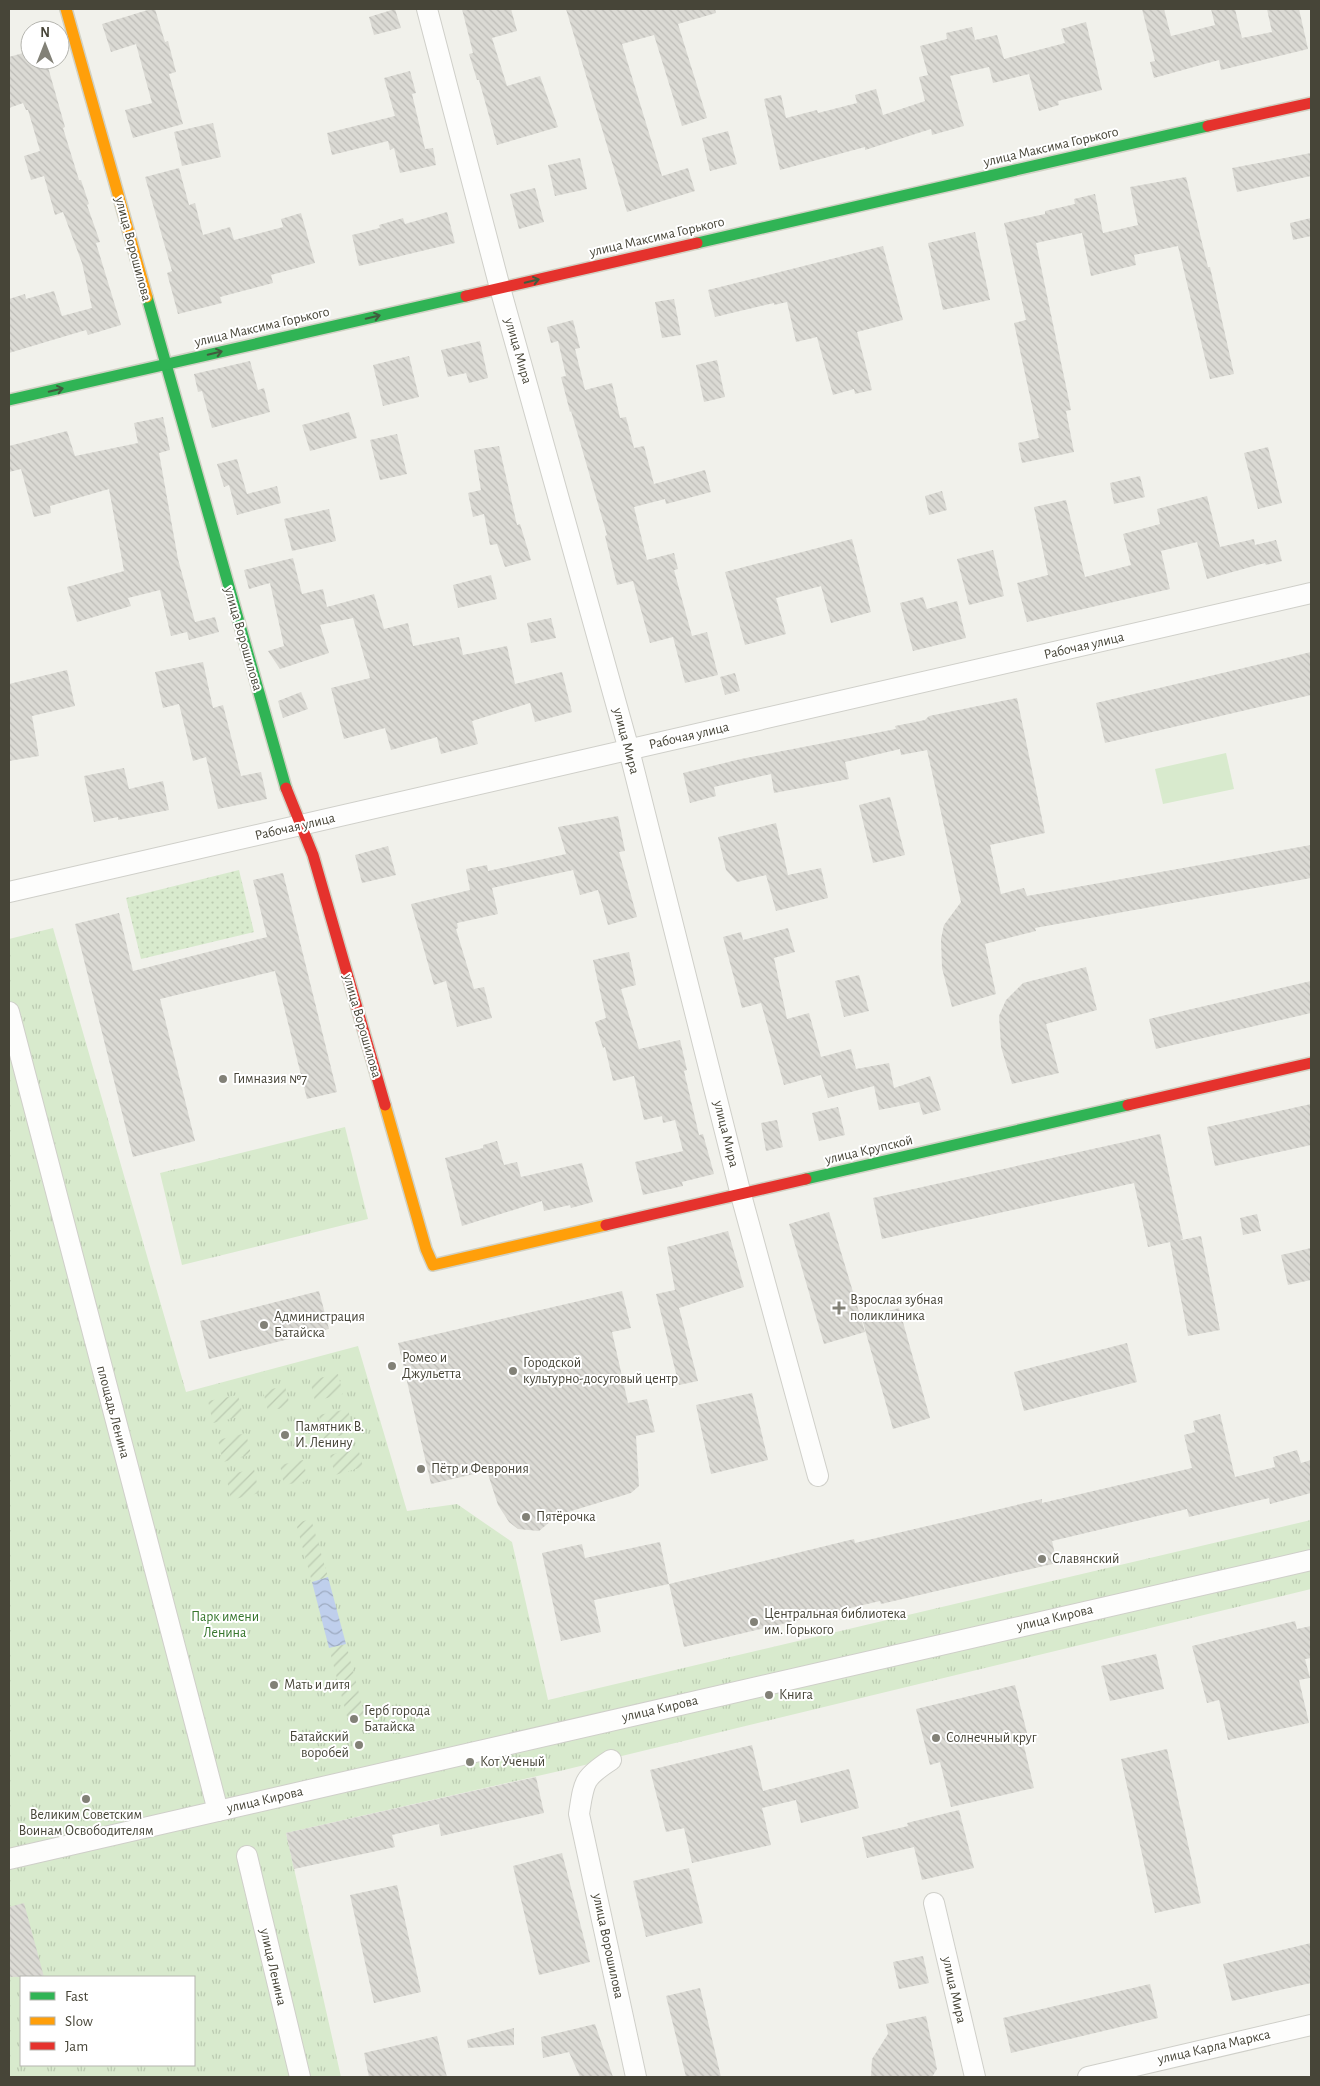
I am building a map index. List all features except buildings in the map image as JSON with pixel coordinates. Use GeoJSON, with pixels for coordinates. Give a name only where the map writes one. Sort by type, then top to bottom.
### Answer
{"type":"FeatureCollection","features":[{"type":"Feature","properties":{"kind":"street","name":"улица Ворошилова"},"geometry":{"type":"LineString","coordinates":[[66,9],[288,795],[313,854],[423,1240],[433,1265]]}},
{"type":"Feature","properties":{"kind":"street","name":"улица Мира"},"geometry":{"type":"LineString","coordinates":[[427,9],[500,288],[629,750],[741,1195],[818,1476]]}},
{"type":"Feature","properties":{"kind":"street","name":"улица Максима Горького"},"geometry":{"type":"LineString","coordinates":[[9,400],[1311,103]]}},
{"type":"Feature","properties":{"kind":"street","name":"Рабочая улица"},"geometry":{"type":"LineString","coordinates":[[9,892],[1311,593]]}},
{"type":"Feature","properties":{"kind":"street","name":"площадь Ленина"},"geometry":{"type":"LineString","coordinates":[[9,1012],[218,1811]]}},
{"type":"Feature","properties":{"kind":"street","name":"улица Крупской"},"geometry":{"type":"LineString","coordinates":[[433,1265],[1311,1063]]}},
{"type":"Feature","properties":{"kind":"street","name":"улица Кирова"},"geometry":{"type":"LineString","coordinates":[[9,1859],[1311,1560]]}},
{"type":"Feature","properties":{"kind":"street","name":"улица Ворошилова"},"geometry":{"type":"LineString","coordinates":[[611,1760],[593,1771],[584,1782],[580,1814],[636,2077]]}},
{"type":"Feature","properties":{"kind":"street","name":"улица Ленина"},"geometry":{"type":"LineString","coordinates":[[247,1856],[300,2077]]}},
{"type":"Feature","properties":{"kind":"street","name":"улица Мира"},"geometry":{"type":"LineString","coordinates":[[934,1903],[975,2077]]}},
{"type":"Feature","properties":{"kind":"street","name":"улица Карла Маркса"},"geometry":{"type":"LineString","coordinates":[[1088,2077],[1311,2025]]}},
{"type":"Feature","properties":{"kind":"green space"},"geometry":{"type":"Polygon","coordinates":[[[1226,753],[1234,789],[1163,804],[1155,769],[1226,753]]]}},
{"type":"Feature","properties":{"kind":"green space"},"geometry":{"type":"Polygon","coordinates":[[[239,870],[254,932],[141,959],[126,898],[239,870]]]}},
{"type":"Feature","properties":{"kind":"green space","name":"Парк имени Ленина"},"geometry":{"type":"Polygon","coordinates":[[[53,928],[186,1392],[358,1346],[407,1511],[457,1504],[512,1542],[548,1700],[1311,1520],[1311,1589],[564,1770],[286,1833],[341,2077],[9,2077],[9,939],[53,928]]]}},
{"type":"Feature","properties":{"kind":"green space"},"geometry":{"type":"Polygon","coordinates":[[[345,1127],[368,1219],[182,1265],[160,1173],[345,1127]]]}},
{"type":"Feature","properties":{"kind":"green space"},"geometry":{"type":"Polygon","coordinates":[[[338,1374],[343,1394],[315,1401],[310,1380],[338,1374]]]}},
{"type":"Feature","properties":{"kind":"green space"},"geometry":{"type":"Polygon","coordinates":[[[285,1386],[290,1406],[268,1411],[263,1391],[285,1386]]]}},
{"type":"Feature","properties":{"kind":"green space"},"geometry":{"type":"Polygon","coordinates":[[[238,1395],[243,1416],[213,1423],[208,1401],[238,1395]]]}},
{"type":"Feature","properties":{"kind":"green space"},"geometry":{"type":"Polygon","coordinates":[[[348,1409],[353,1433],[324,1439],[319,1415],[348,1409]]]}},
{"type":"Feature","properties":{"kind":"green space"},"geometry":{"type":"Polygon","coordinates":[[[246,1433],[251,1455],[223,1462],[218,1440],[246,1433]]]}},
{"type":"Feature","properties":{"kind":"green space"},"geometry":{"type":"Polygon","coordinates":[[[358,1448],[363,1467],[335,1475],[330,1455],[358,1448]]]}},
{"type":"Feature","properties":{"kind":"green space"},"geometry":{"type":"Polygon","coordinates":[[[303,1460],[308,1481],[284,1485],[280,1465],[303,1460]]]}},
{"type":"Feature","properties":{"kind":"green space"},"geometry":{"type":"Polygon","coordinates":[[[254,1469],[259,1493],[231,1500],[226,1475],[254,1469]]]}},
{"type":"Feature","properties":{"kind":"green space"},"geometry":{"type":"Polygon","coordinates":[[[311,1519],[328,1577],[312,1582],[296,1523],[311,1519]]]}},
{"type":"Feature","properties":{"kind":"green space"},"geometry":{"type":"Polygon","coordinates":[[[346,1644],[366,1720],[349,1724],[329,1648],[346,1644]]]}},
{"type":"Feature","properties":{"kind":"water"},"geometry":{"type":"Polygon","coordinates":[[[328,1577],[346,1644],[329,1648],[312,1582],[328,1577]]]}},
{"type":"Feature","properties":{"kind":"traffic: fast"},"geometry":{"type":"LineString","coordinates":[[697,243],[1208,126]]}},
{"type":"Feature","properties":{"kind":"traffic: fast"},"geometry":{"type":"LineString","coordinates":[[9,400],[466,296]]}},
{"type":"Feature","properties":{"kind":"traffic: fast"},"geometry":{"type":"LineString","coordinates":[[147,297],[286,788]]}},
{"type":"Feature","properties":{"kind":"traffic: fast"},"geometry":{"type":"LineString","coordinates":[[806,1179],[1128,1105]]}},
{"type":"Feature","properties":{"kind":"traffic: slow"},"geometry":{"type":"LineString","coordinates":[[66,9],[147,297]]}},
{"type":"Feature","properties":{"kind":"traffic: slow"},"geometry":{"type":"LineString","coordinates":[[385,1105],[426,1249],[433,1265],[606,1225]]}},
{"type":"Feature","properties":{"kind":"traffic: jam"},"geometry":{"type":"LineString","coordinates":[[1208,126],[1311,103]]}},
{"type":"Feature","properties":{"kind":"traffic: jam"},"geometry":{"type":"LineString","coordinates":[[466,296],[697,243]]}},
{"type":"Feature","properties":{"kind":"traffic: jam"},"geometry":{"type":"LineString","coordinates":[[286,788],[313,855],[385,1105]]}},
{"type":"Feature","properties":{"kind":"traffic: jam"},"geometry":{"type":"LineString","coordinates":[[1128,1105],[1311,1063]]}},
{"type":"Feature","properties":{"kind":"traffic: jam"},"geometry":{"type":"LineString","coordinates":[[606,1225],[806,1179]]}},
{"type":"Feature","properties":{"kind":"place","name":"Гимназия №7"},"geometry":{"type":"Point","coordinates":[223,1079]}},
{"type":"Feature","properties":{"kind":"place","name":"Взрослая зубная поликлиника"},"geometry":{"type":"Point","coordinates":[839,1308]}},
{"type":"Feature","properties":{"kind":"place","name":"Администрация Батайска"},"geometry":{"type":"Point","coordinates":[264,1325]}},
{"type":"Feature","properties":{"kind":"place","name":"Ромео и Джульетта"},"geometry":{"type":"Point","coordinates":[392,1366]}},
{"type":"Feature","properties":{"kind":"place","name":"Городской культурно-досуговый центр"},"geometry":{"type":"Point","coordinates":[513,1371]}},
{"type":"Feature","properties":{"kind":"place","name":"Памятник В. И. Ленину"},"geometry":{"type":"Point","coordinates":[285,1435]}},
{"type":"Feature","properties":{"kind":"place","name":"Пётр и Феврония"},"geometry":{"type":"Point","coordinates":[421,1469]}},
{"type":"Feature","properties":{"kind":"place","name":"Пятёрочка"},"geometry":{"type":"Point","coordinates":[526,1517]}},
{"type":"Feature","properties":{"kind":"place","name":"Славянский"},"geometry":{"type":"Point","coordinates":[1042,1559]}},
{"type":"Feature","properties":{"kind":"place","name":"Центральная библиотека им. Горького"},"geometry":{"type":"Point","coordinates":[754,1622]}},
{"type":"Feature","properties":{"kind":"place","name":"Мать и дитя"},"geometry":{"type":"Point","coordinates":[274,1685]}},
{"type":"Feature","properties":{"kind":"place","name":"Книга"},"geometry":{"type":"Point","coordinates":[769,1695]}},
{"type":"Feature","properties":{"kind":"place","name":"Герб города Батайска"},"geometry":{"type":"Point","coordinates":[354,1719]}},
{"type":"Feature","properties":{"kind":"place","name":"Солнечный круг"},"geometry":{"type":"Point","coordinates":[936,1738]}},
{"type":"Feature","properties":{"kind":"place","name":"Батайский воробей"},"geometry":{"type":"Point","coordinates":[359,1745]}},
{"type":"Feature","properties":{"kind":"place","name":"Кот Ученый"},"geometry":{"type":"Point","coordinates":[470,1762]}},
{"type":"Feature","properties":{"kind":"place","name":"Великим Советским Воинам Освободителям"},"geometry":{"type":"Point","coordinates":[86,1799]}}]}
